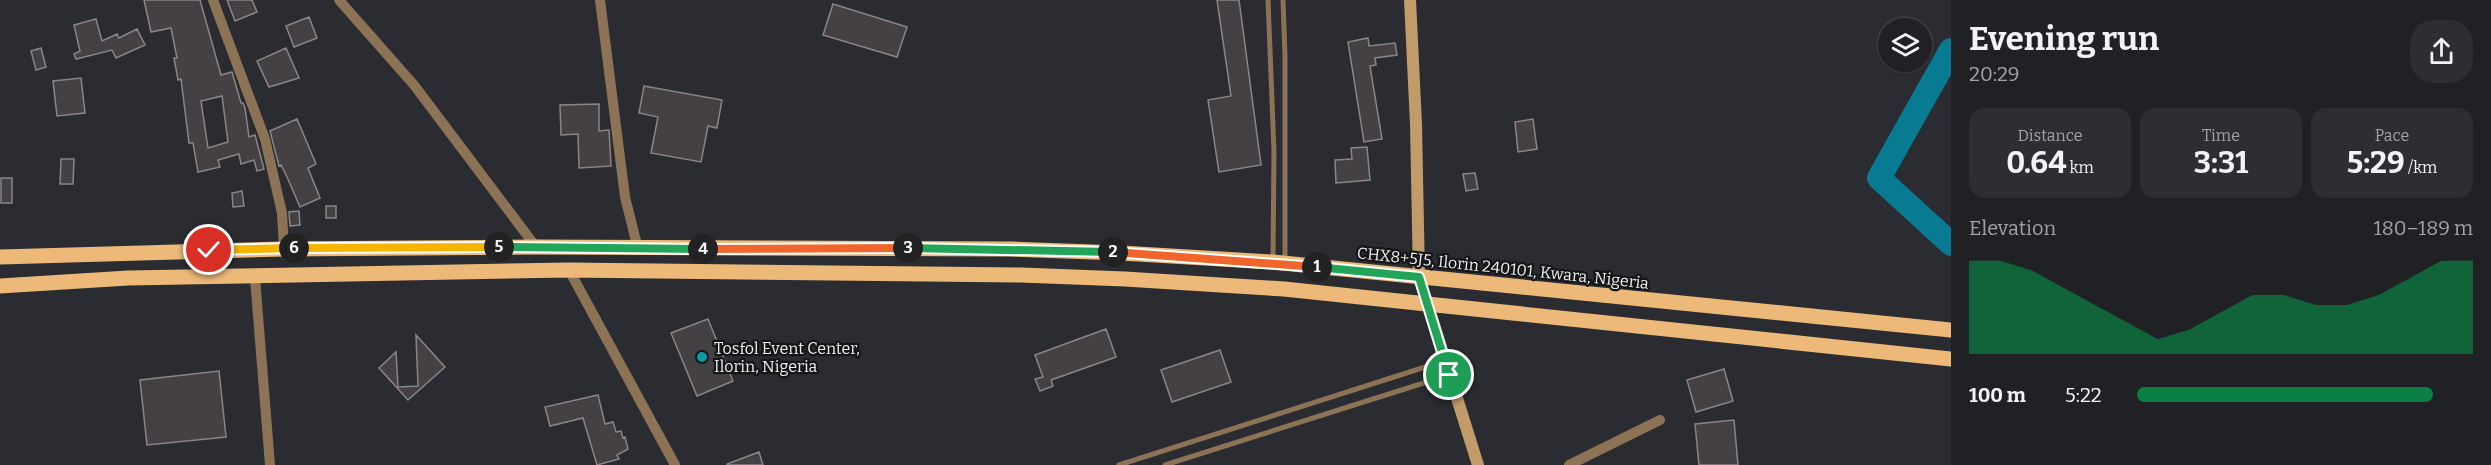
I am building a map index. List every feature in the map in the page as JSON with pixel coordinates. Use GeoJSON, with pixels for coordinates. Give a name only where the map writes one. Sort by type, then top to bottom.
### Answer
{"type":"FeatureCollection","features":[{"type":"Feature","properties":{"kind":"main road","name":"CHX8+5J5, Ilorin 240101, Kwara, Nigeria"},"geometry":{"type":"LineString","coordinates":[[0,257],[284,249],[536,247],[1012,249],[1121,253],[1279,263],[1951,330]]}},
{"type":"Feature","properties":{"kind":"main road"},"geometry":{"type":"LineString","coordinates":[[0,286],[128,278],[255,278],[569,270],[1022,275],[1284,289],[1951,359]]}},
{"type":"Feature","properties":{"kind":"street"},"geometry":{"type":"LineString","coordinates":[[213,0],[265,139],[282,213],[284,249]]}},
{"type":"Feature","properties":{"kind":"street"},"geometry":{"type":"LineString","coordinates":[[339,0],[414,85],[536,247]]}},
{"type":"Feature","properties":{"kind":"street"},"geometry":{"type":"LineString","coordinates":[[600,0],[625,196],[639,249]]}},
{"type":"Feature","properties":{"kind":"street"},"geometry":{"type":"LineString","coordinates":[[1410,0],[1416,124],[1419,277],[1478,465]]}},
{"type":"Feature","properties":{"kind":"street"},"geometry":{"type":"LineString","coordinates":[[569,270],[675,465]]}},
{"type":"Feature","properties":{"kind":"street"},"geometry":{"type":"LineString","coordinates":[[255,278],[270,465]]}},
{"type":"Feature","properties":{"kind":"street"},"geometry":{"type":"LineString","coordinates":[[1569,465],[1660,420]]}},
{"type":"Feature","properties":{"kind":"lane"},"geometry":{"type":"LineString","coordinates":[[1268,0],[1279,263]]}},
{"type":"Feature","properties":{"kind":"lane"},"geometry":{"type":"LineString","coordinates":[[1279,263],[1286,56],[1283,0]]}},
{"type":"Feature","properties":{"kind":"lane"},"geometry":{"type":"LineString","coordinates":[[1119,465],[1444,361]]}},
{"type":"Feature","properties":{"kind":"lane"},"geometry":{"type":"LineString","coordinates":[[1165,465],[1449,375]]}},
{"type":"Feature","properties":{"kind":"building"},"geometry":{"type":"Polygon","coordinates":[[[144,0],[200,0],[221,75],[232,72],[241,103],[245,108],[249,137],[255,135],[264,169],[257,171],[254,160],[241,164],[239,154],[218,160],[220,167],[198,172],[193,143],[189,143],[181,79],[178,80],[174,58],[177,58],[171,28],[151,32],[144,0]],[[222,96],[201,101],[208,148],[228,142],[222,96]]]}},
{"type":"Feature","properties":{"kind":"building"},"geometry":{"type":"Polygon","coordinates":[[[227,0],[252,0],[257,12],[235,21],[227,0]]]}},
{"type":"Feature","properties":{"kind":"building"},"geometry":{"type":"Polygon","coordinates":[[[1217,0],[1239,0],[1261,165],[1219,172],[1208,100],[1231,96],[1217,0]]]}},
{"type":"Feature","properties":{"kind":"building"},"geometry":{"type":"Polygon","coordinates":[[[833,4],[907,27],[897,57],[823,35],[833,4]]]}},
{"type":"Feature","properties":{"kind":"building"},"geometry":{"type":"Polygon","coordinates":[[[309,17],[317,38],[294,47],[286,26],[309,17]]]}},
{"type":"Feature","properties":{"kind":"building"},"geometry":{"type":"Polygon","coordinates":[[[96,19],[102,41],[117,34],[119,38],[137,29],[145,45],[116,58],[112,50],[76,59],[74,54],[80,51],[74,25],[96,19]]]}},
{"type":"Feature","properties":{"kind":"building"},"geometry":{"type":"Polygon","coordinates":[[[1368,38],[1369,46],[1395,43],[1397,55],[1375,58],[1376,65],[1370,66],[1382,139],[1364,142],[1348,42],[1368,38]]]}},
{"type":"Feature","properties":{"kind":"building"},"geometry":{"type":"Polygon","coordinates":[[[41,48],[46,67],[36,70],[31,51],[41,48]]]}},
{"type":"Feature","properties":{"kind":"building"},"geometry":{"type":"Polygon","coordinates":[[[286,48],[299,78],[269,87],[257,61],[286,48]]]}},
{"type":"Feature","properties":{"kind":"building"},"geometry":{"type":"Polygon","coordinates":[[[81,78],[85,113],[57,116],[53,81],[81,78]]]}},
{"type":"Feature","properties":{"kind":"building"},"geometry":{"type":"Polygon","coordinates":[[[644,86],[722,100],[717,128],[708,126],[701,162],[651,153],[658,117],[639,113],[644,86]]]}},
{"type":"Feature","properties":{"kind":"building"},"geometry":{"type":"Polygon","coordinates":[[[599,104],[599,131],[609,130],[611,166],[579,168],[578,134],[561,135],[560,105],[599,104]]]}},
{"type":"Feature","properties":{"kind":"building"},"geometry":{"type":"Polygon","coordinates":[[[297,119],[316,164],[308,168],[320,198],[300,207],[281,165],[279,166],[270,131],[297,119]]]}},
{"type":"Feature","properties":{"kind":"building"},"geometry":{"type":"Polygon","coordinates":[[[1533,119],[1537,149],[1518,152],[1515,122],[1533,119]]]}},
{"type":"Feature","properties":{"kind":"building"},"geometry":{"type":"Polygon","coordinates":[[[1367,147],[1370,180],[1336,183],[1335,160],[1352,159],[1351,148],[1367,147]]]}},
{"type":"Feature","properties":{"kind":"building"},"geometry":{"type":"Polygon","coordinates":[[[61,159],[74,159],[73,184],[60,184],[61,159]]]}},
{"type":"Feature","properties":{"kind":"building"},"geometry":{"type":"Polygon","coordinates":[[[1475,173],[1478,189],[1466,191],[1463,174],[1475,173]]]}},
{"type":"Feature","properties":{"kind":"building"},"geometry":{"type":"Polygon","coordinates":[[[1,178],[12,178],[12,203],[1,203],[1,178]]]}},
{"type":"Feature","properties":{"kind":"building"},"geometry":{"type":"Polygon","coordinates":[[[242,191],[244,206],[233,207],[232,193],[242,191]]]}},
{"type":"Feature","properties":{"kind":"building"},"geometry":{"type":"Polygon","coordinates":[[[326,206],[336,206],[336,218],[326,218],[326,206]]]}},
{"type":"Feature","properties":{"kind":"building"},"geometry":{"type":"Polygon","coordinates":[[[299,211],[300,225],[290,226],[289,212],[299,211]]]}},
{"type":"Feature","properties":{"kind":"building","name":"Tosfol Event Center, Ilorin, Nigeria"},"geometry":{"type":"Polygon","coordinates":[[[708,319],[733,381],[697,396],[671,333],[708,319]]]}},
{"type":"Feature","properties":{"kind":"building"},"geometry":{"type":"Polygon","coordinates":[[[1106,329],[1116,357],[1051,380],[1053,386],[1040,391],[1035,379],[1043,377],[1035,355],[1106,329]]]}},
{"type":"Feature","properties":{"kind":"building"},"geometry":{"type":"Polygon","coordinates":[[[416,335],[445,367],[408,400],[379,368],[396,352],[398,387],[418,386],[416,335]]]}},
{"type":"Feature","properties":{"kind":"building"},"geometry":{"type":"Polygon","coordinates":[[[1220,350],[1231,382],[1172,402],[1161,370],[1220,350]]]}},
{"type":"Feature","properties":{"kind":"building"},"geometry":{"type":"Polygon","coordinates":[[[1724,369],[1733,401],[1696,412],[1687,380],[1724,369]]]}},
{"type":"Feature","properties":{"kind":"building"},"geometry":{"type":"Polygon","coordinates":[[[219,371],[226,437],[147,445],[140,380],[219,371]]]}},
{"type":"Feature","properties":{"kind":"building"},"geometry":{"type":"Polygon","coordinates":[[[598,395],[605,424],[613,422],[616,432],[621,431],[623,438],[625,437],[628,449],[617,455],[619,459],[597,465],[583,418],[550,426],[545,407],[598,395]]]}},
{"type":"Feature","properties":{"kind":"building"},"geometry":{"type":"Polygon","coordinates":[[[1734,420],[1738,465],[1699,465],[1695,424],[1734,420]]]}},
{"type":"Feature","properties":{"kind":"building"},"geometry":{"type":"Polygon","coordinates":[[[759,452],[763,465],[727,465],[727,464],[759,452]]]}},
{"type":"Feature","properties":{"kind":"waterway"},"geometry":{"type":"LineString","coordinates":[[1951,50],[1879,178],[1951,244]]}},
{"type":"Feature","properties":{"kind":"place","name":"Tosfol Event Center, Ilorin, Nigeria"},"geometry":{"type":"Point","coordinates":[702,357]}},
{"type":"Feature","properties":{"kind":"route"},"geometry":{"type":"LineString","coordinates":[[209,250],[536,247],[1012,249],[1273,262],[1419,277],[1449,375]]}}]}
